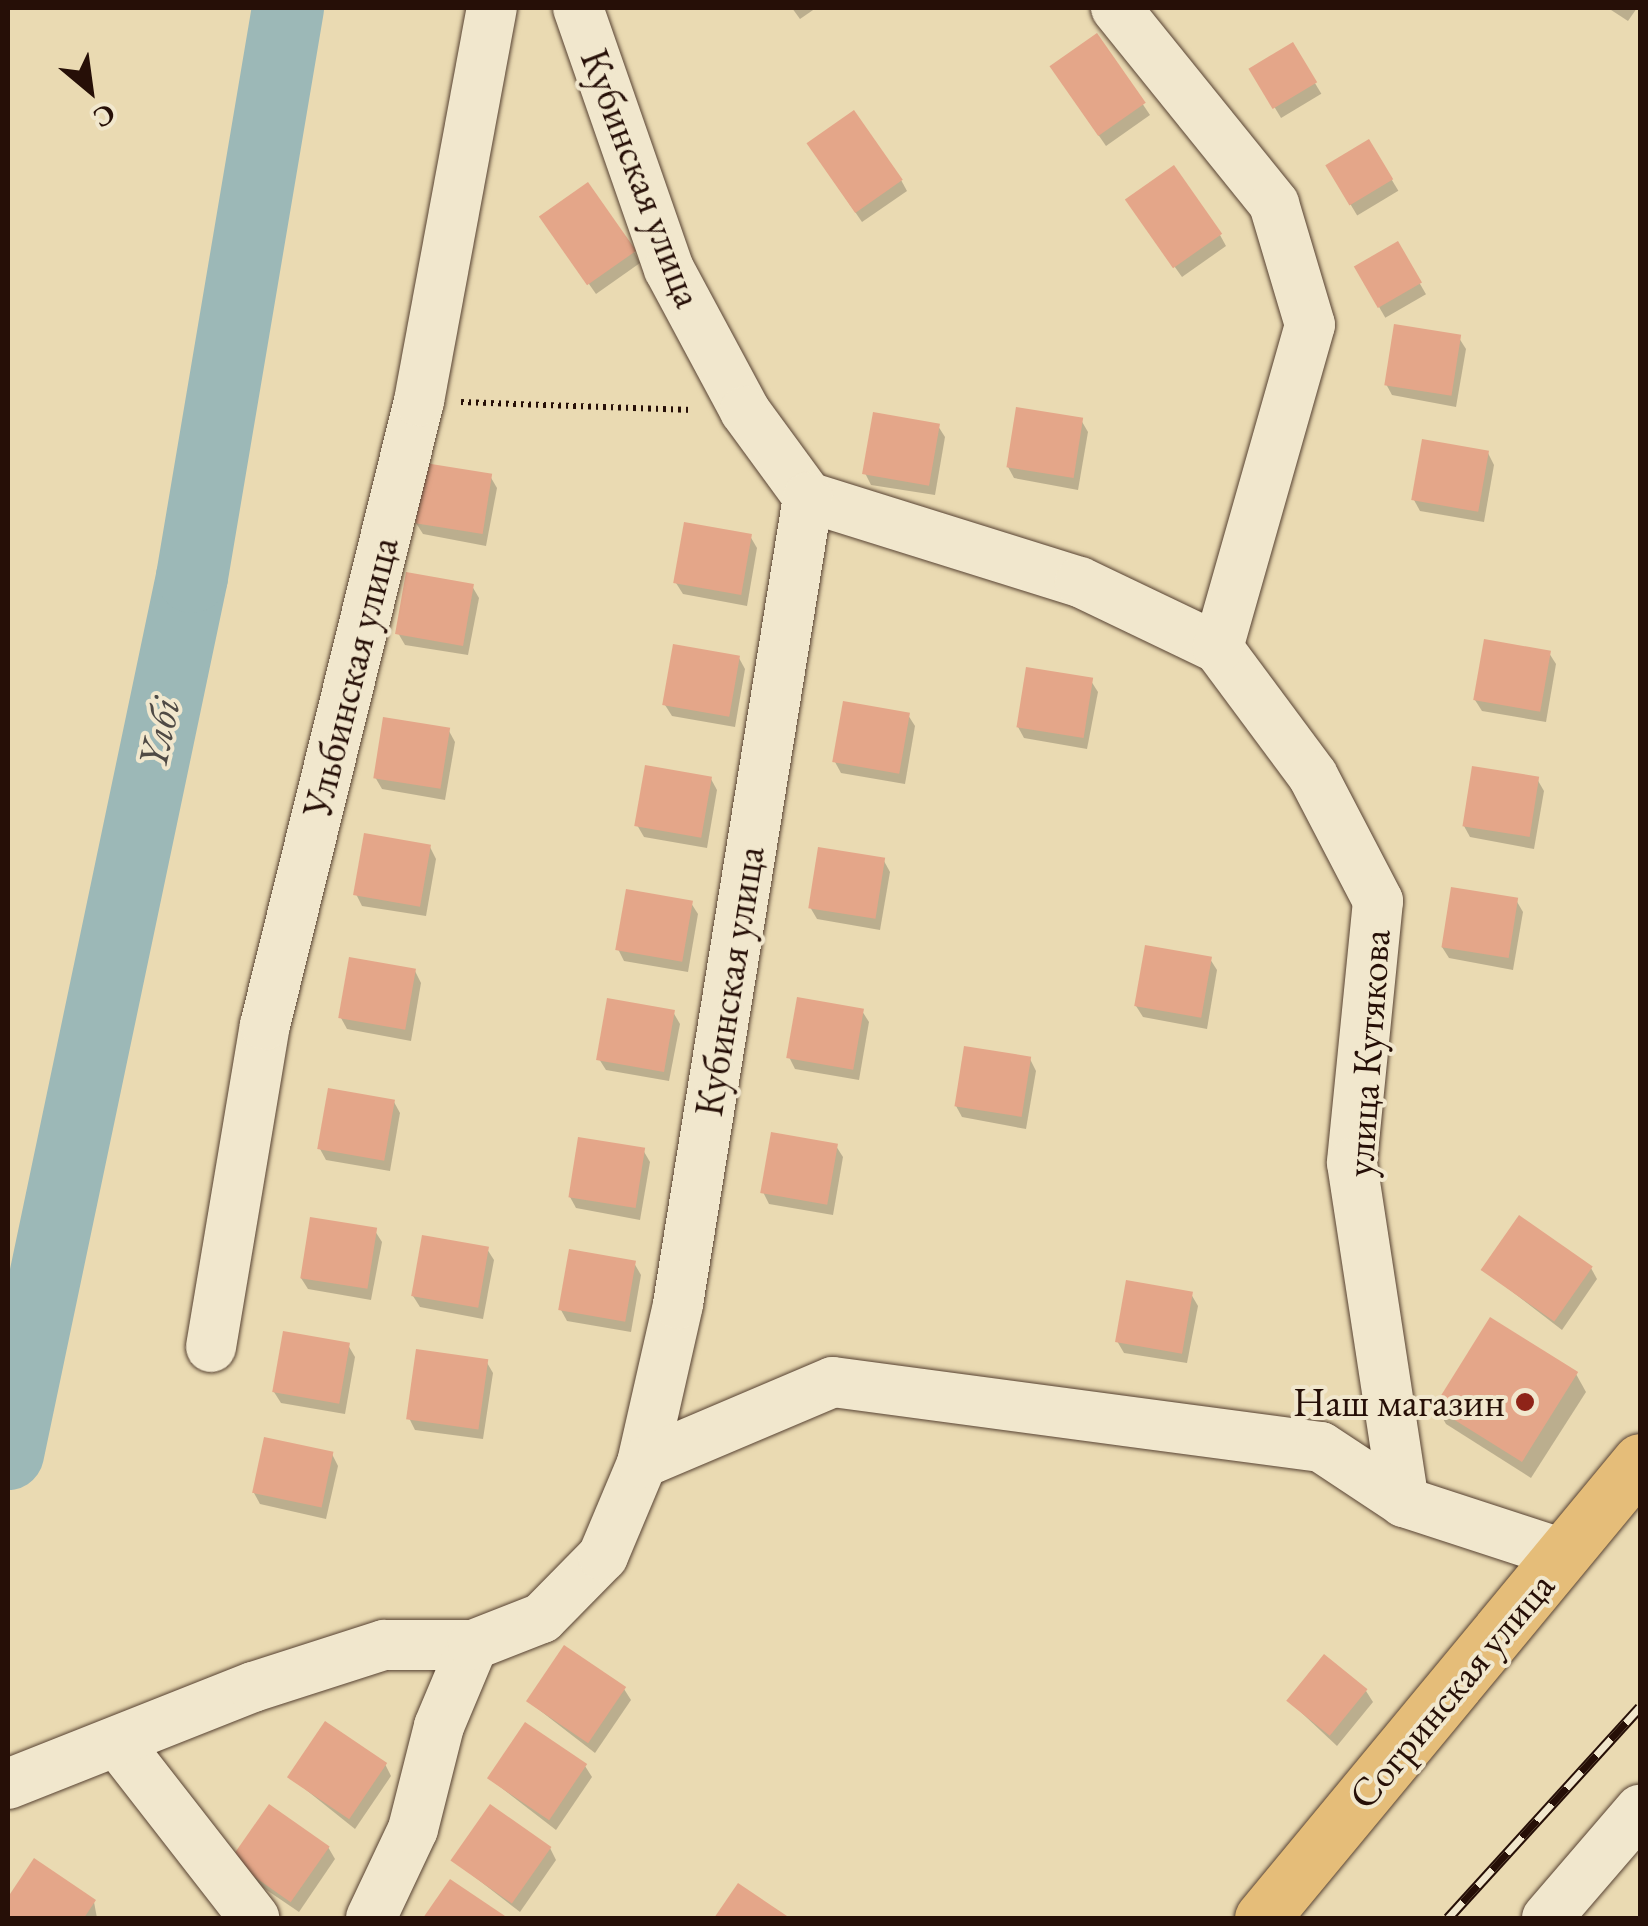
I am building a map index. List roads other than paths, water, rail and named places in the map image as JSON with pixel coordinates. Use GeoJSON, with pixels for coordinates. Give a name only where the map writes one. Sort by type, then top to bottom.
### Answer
{"type":"FeatureCollection","features":[{"type":"Feature","properties":{"kind":"main road","name":"Согринская улица"},"geometry":{"type":"LineString","coordinates":[[1262,1918],[1640,1462]]}},
{"type":"Feature","properties":{"kind":"street","name":"Ульбинская улица"},"geometry":{"type":"LineString","coordinates":[[211,1348],[265,1026],[419,401],[492,8]]}},
{"type":"Feature","properties":{"kind":"street","name":"Кубинская улица"},"geometry":{"type":"LineString","coordinates":[[474,1645],[542,1618],[603,1556],[642,1463],[678,1304],[808,497],[745,411],[669,270],[578,8]]}},
{"type":"Feature","properties":{"kind":"street"},"geometry":{"type":"LineString","coordinates":[[1116,8],[1274,204],[1310,325],[1218,648]]}},
{"type":"Feature","properties":{"kind":"street","name":"улица Кутякова"},"geometry":{"type":"LineString","coordinates":[[808,497],[1080,582],[1218,648],[1313,776],[1378,901],[1352,1163],[1404,1502]]}},
{"type":"Feature","properties":{"kind":"street"},"geometry":{"type":"LineString","coordinates":[[642,1463],[833,1382],[1321,1447],[1404,1502],[1566,1555]]}},
{"type":"Feature","properties":{"kind":"street"},"geometry":{"type":"LineString","coordinates":[[8,1784],[252,1688],[384,1645],[474,1645],[439,1726],[413,1829],[371,1918]]}},
{"type":"Feature","properties":{"kind":"street"},"geometry":{"type":"LineString","coordinates":[[118,1743],[254,1918]]}},
{"type":"Feature","properties":{"kind":"street"},"geometry":{"type":"LineString","coordinates":[[1547,1918],[1640,1810]]}},
{"type":"Feature","properties":{"kind":"waterway","name":"Үлбі"},"geometry":{"type":"LineString","coordinates":[[8,1454],[192,577],[288,8]]}},
{"type":"Feature","properties":{"kind":"railway"},"geometry":{"type":"LineString","coordinates":[[1448,1918],[1640,1707]]}},
{"type":"Feature","properties":{"kind":"place","name":"Наш магазин"},"geometry":{"type":"Point","coordinates":[1525,1402]}}]}
